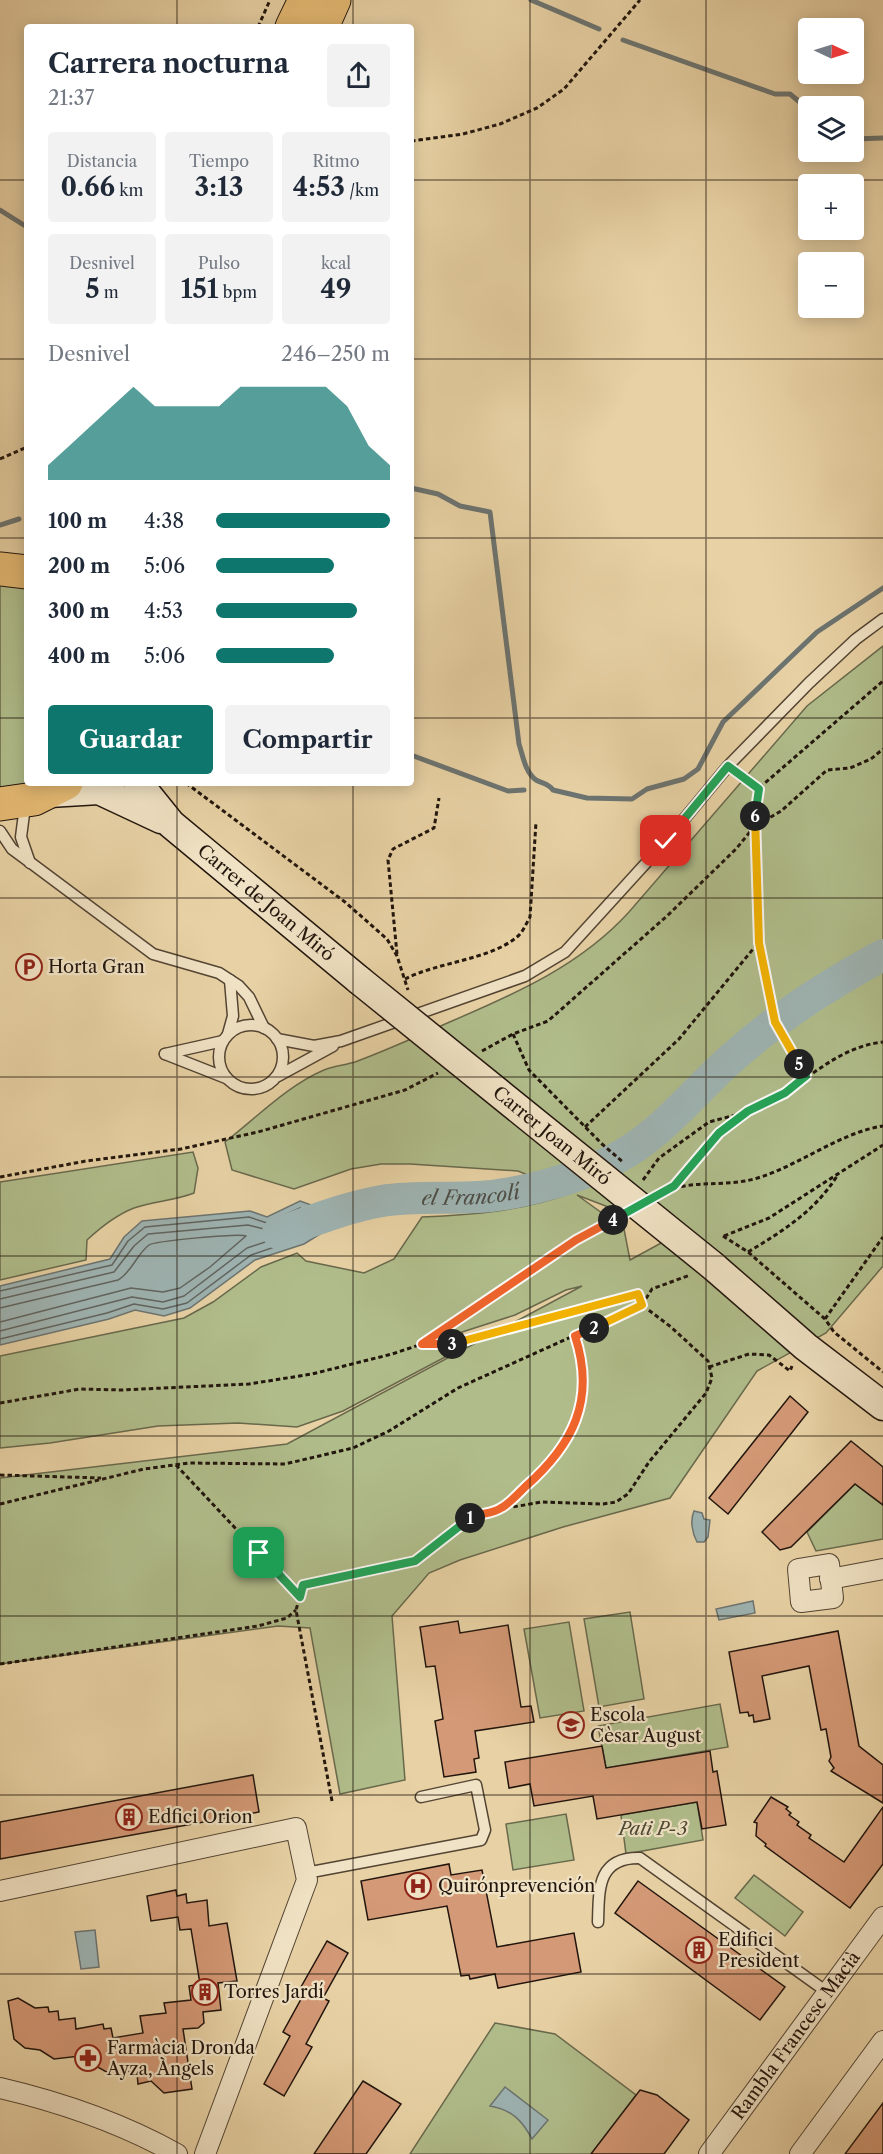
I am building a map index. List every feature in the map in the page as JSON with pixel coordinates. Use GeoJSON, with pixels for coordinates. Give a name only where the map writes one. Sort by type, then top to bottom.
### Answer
{"type":"FeatureCollection","features":[{"type":"Feature","properties":{"kind":"highway"},"geometry":{"type":"LineString","coordinates":[[293,24],[305,0]]}},
{"type":"Feature","properties":{"kind":"highway"},"geometry":{"type":"LineString","coordinates":[[323,24],[334,0]]}},
{"type":"Feature","properties":{"kind":"street","name":"Carrer de Joan Miró"},"geometry":{"type":"LineString","coordinates":[[35,795],[99,790],[137,792],[171,824],[359,980]]}},
{"type":"Feature","properties":{"kind":"street","name":"Carrer Joan Miró"},"geometry":{"type":"LineString","coordinates":[[359,980],[713,1266],[806,1347],[883,1406]]}},
{"type":"Feature","properties":{"kind":"street"},"geometry":{"type":"LineString","coordinates":[[830,1579],[883,1569]]}},
{"type":"Feature","properties":{"kind":"street"},"geometry":{"type":"LineString","coordinates":[[0,1891],[296,1828],[306,1877],[205,2154]]}},
{"type":"Feature","properties":{"kind":"street","name":"Rambla Francesc Macià"},"geometry":{"type":"LineString","coordinates":[[709,2154],[883,1917]]}},
{"type":"Feature","properties":{"kind":"street"},"geometry":{"type":"LineString","coordinates":[[800,2154],[883,2041]]}},
{"type":"Feature","properties":{"kind":"street"},"geometry":{"type":"LineString","coordinates":[[0,2088],[74,2110],[153,2141],[177,2154]]}},
{"type":"Feature","properties":{"kind":"lane"},"geometry":{"type":"LineString","coordinates":[[0,831],[12,849],[153,954],[198,965],[230,980],[249,997],[264,1028],[277,1039],[314,1046],[341,1041],[525,976],[565,952],[666,841],[728,766],[816,676],[883,619]]}},
{"type":"Feature","properties":{"kind":"lane"},"geometry":{"type":"LineString","coordinates":[[31,863],[21,837],[35,795]]}},
{"type":"Feature","properties":{"kind":"lane"},"geometry":{"type":"LineString","coordinates":[[226,1078],[219,1060],[233,1016],[230,980]]}},
{"type":"Feature","properties":{"kind":"lane"},"geometry":{"type":"LineString","coordinates":[[264,1028],[245,1026],[226,1038],[165,1054],[251,1089],[261,1088],[276,1077],[341,1041]]}},
{"type":"Feature","properties":{"kind":"lane"},"geometry":{"type":"LineString","coordinates":[[276,1077],[283,1058],[277,1039]]}},
{"type":"Feature","properties":{"kind":"lane"},"geometry":{"type":"LineString","coordinates":[[306,1877],[481,1840],[485,1830],[476,1785],[421,1797]]}},
{"type":"Feature","properties":{"kind":"lane"},"geometry":{"type":"LineString","coordinates":[[598,1922],[600,1885],[604,1872],[617,1862],[640,1858],[827,1992]]}},
{"type":"Feature","properties":{"kind":"path"},"geometry":{"type":"LineString","coordinates":[[259,24],[270,0]]}},
{"type":"Feature","properties":{"kind":"path"},"geometry":{"type":"LineString","coordinates":[[414,141],[463,134],[500,124],[537,108],[564,89],[640,0]]}},
{"type":"Feature","properties":{"kind":"path"},"geometry":{"type":"LineString","coordinates":[[0,459],[24,448]]}},
{"type":"Feature","properties":{"kind":"path"},"geometry":{"type":"LineString","coordinates":[[806,1076],[775,1022],[759,943],[754,827],[759,789],[883,681]]}},
{"type":"Feature","properties":{"kind":"path"},"geometry":{"type":"LineString","coordinates":[[474,1055],[513,1034],[548,1021],[667,916],[736,849],[754,827],[781,811],[826,770],[850,768],[871,759],[883,748]]}},
{"type":"Feature","properties":{"kind":"path"},"geometry":{"type":"LineString","coordinates":[[728,766],[759,789]]}},
{"type":"Feature","properties":{"kind":"path"},"geometry":{"type":"LineString","coordinates":[[190,786],[345,902],[387,939],[398,956]]}},
{"type":"Feature","properties":{"kind":"path"},"geometry":{"type":"LineString","coordinates":[[414,1017],[398,956],[388,860],[393,849],[435,828],[439,798]]}},
{"type":"Feature","properties":{"kind":"path"},"geometry":{"type":"LineString","coordinates":[[405,979],[426,969],[492,950],[517,938],[530,917],[536,822]]}},
{"type":"Feature","properties":{"kind":"path"},"geometry":{"type":"LineString","coordinates":[[585,1127],[679,1039],[759,943]]}},
{"type":"Feature","properties":{"kind":"path"},"geometry":{"type":"LineString","coordinates":[[513,1034],[529,1070],[608,1150],[627,1165]]}},
{"type":"Feature","properties":{"kind":"path"},"geometry":{"type":"LineString","coordinates":[[637,1189],[659,1158],[709,1122],[748,1111],[785,1093],[806,1076],[848,1051],[883,1042]]}},
{"type":"Feature","properties":{"kind":"path"},"geometry":{"type":"LineString","coordinates":[[0,1177],[86,1161],[181,1149],[258,1132],[405,1090],[444,1070]]}},
{"type":"Feature","properties":{"kind":"path"},"geometry":{"type":"LineString","coordinates":[[657,1195],[674,1186],[719,1133],[748,1111]]}},
{"type":"Feature","properties":{"kind":"path"},"geometry":{"type":"LineString","coordinates":[[674,1186],[747,1180],[853,1135],[883,1126]]}},
{"type":"Feature","properties":{"kind":"path"},"geometry":{"type":"LineString","coordinates":[[883,1145],[769,1218],[723,1236],[748,1252],[825,1319],[834,1332],[883,1372]]}},
{"type":"Feature","properties":{"kind":"path"},"geometry":{"type":"LineString","coordinates":[[748,1252],[803,1216],[825,1196],[838,1174]]}},
{"type":"Feature","properties":{"kind":"path"},"geometry":{"type":"LineString","coordinates":[[616,1218],[623,1208]]}},
{"type":"Feature","properties":{"kind":"path"},"geometry":{"type":"LineString","coordinates":[[422,1344],[576,1240],[626,1212]]}},
{"type":"Feature","properties":{"kind":"path"},"geometry":{"type":"LineString","coordinates":[[825,1319],[883,1237]]}},
{"type":"Feature","properties":{"kind":"path"},"geometry":{"type":"LineString","coordinates":[[0,1504],[106,1478],[176,1465],[285,1464],[353,1448],[389,1431],[458,1388],[642,1305],[652,1289],[713,1266]]}},
{"type":"Feature","properties":{"kind":"path"},"geometry":{"type":"LineString","coordinates":[[0,1403],[80,1389],[121,1390],[249,1384],[312,1374],[422,1344],[456,1344],[638,1294],[642,1305],[708,1361],[712,1378],[706,1392],[649,1462],[628,1494],[616,1502],[603,1504],[542,1502],[473,1516],[455,1527],[426,1555],[415,1561],[303,1585],[296,1610],[332,1800]]}},
{"type":"Feature","properties":{"kind":"path"},"geometry":{"type":"LineString","coordinates":[[501,1509],[545,1470],[559,1454],[575,1419],[585,1388],[583,1361],[575,1336]]}},
{"type":"Feature","properties":{"kind":"path"},"geometry":{"type":"LineString","coordinates":[[709,1367],[749,1354],[769,1355],[790,1371],[793,1365]]}},
{"type":"Feature","properties":{"kind":"path"},"geometry":{"type":"LineString","coordinates":[[176,1465],[300,1597]]}},
{"type":"Feature","properties":{"kind":"path"},"geometry":{"type":"LineString","coordinates":[[0,1475],[106,1478]]}},
{"type":"Feature","properties":{"kind":"path"},"geometry":{"type":"LineString","coordinates":[[0,1664],[258,1626],[287,1618],[296,1610]]}},
{"type":"Feature","properties":{"kind":"green space"},"geometry":{"type":"Polygon","coordinates":[[[0,584],[24,588],[24,784],[0,788],[0,584]]]}},
{"type":"Feature","properties":{"kind":"green space"},"geometry":{"type":"Polygon","coordinates":[[[883,646],[883,1266],[826,1333],[757,1371],[670,1498],[563,1527],[460,1560],[429,1573],[392,1616],[405,1780],[340,1794],[310,1628],[278,1626],[0,1664],[0,1478],[287,1444],[582,1286],[566,1290],[515,1315],[462,1332],[466,1346],[343,1411],[297,1427],[238,1423],[158,1426],[50,1443],[0,1448],[0,1356],[184,1318],[213,1302],[261,1267],[297,1253],[306,1261],[364,1273],[394,1259],[422,1217],[497,1211],[534,1204],[571,1193],[518,1171],[410,1164],[381,1164],[351,1169],[294,1189],[232,1170],[225,1142],[285,1093],[311,1076],[380,1052],[500,1000],[547,976],[590,947],[629,912],[807,706],[883,646]],[[577,1195],[624,1229],[630,1260],[663,1242],[642,1220],[577,1195]]]}},
{"type":"Feature","properties":{"kind":"green space"},"geometry":{"type":"Polygon","coordinates":[[[193,1152],[198,1168],[194,1193],[141,1206],[115,1218],[87,1240],[86,1260],[0,1280],[0,1182],[193,1152]]]}},
{"type":"Feature","properties":{"kind":"green space"},"geometry":{"type":"Polygon","coordinates":[[[855,1484],[883,1505],[883,1539],[816,1551],[807,1532],[855,1484]]]}},
{"type":"Feature","properties":{"kind":"green space"},"geometry":{"type":"Polygon","coordinates":[[[630,1612],[644,1699],[599,1707],[584,1619],[630,1612]]]}},
{"type":"Feature","properties":{"kind":"green space"},"geometry":{"type":"Polygon","coordinates":[[[569,1622],[584,1711],[540,1718],[524,1629],[569,1622]]]}},
{"type":"Feature","properties":{"kind":"green space"},"geometry":{"type":"Polygon","coordinates":[[[720,1704],[728,1747],[606,1768],[598,1726],[720,1704]]]}},
{"type":"Feature","properties":{"kind":"green space","name":"Pati P-3"},"geometry":{"type":"Polygon","coordinates":[[[697,1802],[703,1840],[626,1854],[621,1815],[697,1802]]]}},
{"type":"Feature","properties":{"kind":"green space"},"geometry":{"type":"Polygon","coordinates":[[[566,1814],[574,1860],[513,1870],[506,1824],[566,1814]]]}},
{"type":"Feature","properties":{"kind":"green space"},"geometry":{"type":"Polygon","coordinates":[[[754,1875],[803,1912],[785,1936],[735,1898],[754,1875]]]}},
{"type":"Feature","properties":{"kind":"green space"},"geometry":{"type":"Polygon","coordinates":[[[495,2023],[555,2034],[636,2095],[591,2154],[410,2154],[495,2023]]]}},
{"type":"Feature","properties":{"kind":"water"},"geometry":{"type":"Polygon","coordinates":[[[300,1201],[314,1206],[322,1233],[304,1244],[255,1260],[190,1308],[164,1316],[135,1310],[109,1319],[0,1345],[0,1286],[110,1259],[124,1237],[142,1221],[250,1211],[267,1217],[300,1201]]]}},
{"type":"Feature","properties":{"kind":"water"},"geometry":{"type":"Polygon","coordinates":[[[694,1511],[702,1513],[704,1519],[710,1520],[708,1537],[704,1542],[697,1542],[694,1535],[692,1522],[694,1511]]]}},
{"type":"Feature","properties":{"kind":"water"},"geometry":{"type":"Polygon","coordinates":[[[753,1601],[755,1613],[719,1620],[716,1609],[753,1601]]]}},
{"type":"Feature","properties":{"kind":"water"},"geometry":{"type":"Polygon","coordinates":[[[95,1930],[99,1967],[81,1969],[75,1932],[95,1930]]]}},
{"type":"Feature","properties":{"kind":"water"},"geometry":{"type":"Polygon","coordinates":[[[505,2087],[548,2120],[532,2139],[516,2117],[490,2106],[505,2087]]]}},
{"type":"Feature","properties":{"kind":"building"},"geometry":{"type":"Polygon","coordinates":[[[790,1396],[808,1412],[728,1514],[709,1498],[790,1396]]]}},
{"type":"Feature","properties":{"kind":"building"},"geometry":{"type":"Polygon","coordinates":[[[851,1441],[883,1467],[883,1505],[855,1484],[791,1547],[780,1550],[762,1532],[851,1441]]]}},
{"type":"Feature","properties":{"kind":"building"},"geometry":{"type":"Polygon","coordinates":[[[458,1621],[460,1633],[508,1625],[521,1707],[531,1706],[534,1722],[475,1731],[479,1758],[474,1759],[476,1772],[444,1777],[435,1721],[443,1719],[435,1666],[426,1667],[420,1627],[458,1621]]]}},
{"type":"Feature","properties":{"kind":"building"},"geometry":{"type":"Polygon","coordinates":[[[838,1631],[859,1746],[883,1765],[883,1803],[831,1771],[834,1768],[829,1761],[831,1757],[826,1729],[821,1730],[809,1666],[762,1676],[770,1719],[754,1722],[753,1715],[749,1716],[748,1712],[740,1713],[729,1652],[838,1631]]]}},
{"type":"Feature","properties":{"kind":"building"},"geometry":{"type":"Polygon","coordinates":[[[602,1746],[606,1768],[710,1751],[713,1772],[717,1771],[726,1825],[702,1829],[697,1802],[597,1819],[593,1796],[534,1806],[530,1784],[509,1788],[505,1762],[602,1746]]]}},
{"type":"Feature","properties":{"kind":"building","name":"Edfici Orion"},"geometry":{"type":"Polygon","coordinates":[[[253,1775],[259,1812],[0,1859],[0,1822],[253,1775]]]}},
{"type":"Feature","properties":{"kind":"building"},"geometry":{"type":"Polygon","coordinates":[[[771,1797],[788,1807],[786,1809],[791,1813],[789,1815],[799,1822],[797,1825],[811,1835],[809,1838],[844,1862],[883,1807],[883,1864],[850,1908],[765,1846],[766,1844],[756,1836],[757,1823],[754,1822],[771,1797]]]}},
{"type":"Feature","properties":{"kind":"building"},"geometry":{"type":"Polygon","coordinates":[[[449,1864],[451,1875],[482,1870],[497,1947],[574,1933],[581,1972],[498,1988],[495,1974],[470,1979],[469,1975],[461,1976],[447,1906],[368,1920],[361,1881],[449,1864]]]}},
{"type":"Feature","properties":{"kind":"building","name":"Edifici President"},"geometry":{"type":"Polygon","coordinates":[[[638,1881],[785,1987],[760,2020],[615,1913],[638,1881]]]}},
{"type":"Feature","properties":{"kind":"building","name":"Torres Jardí"},"geometry":{"type":"Polygon","coordinates":[[[176,1890],[177,1896],[186,1894],[187,1903],[207,1900],[209,1926],[227,1923],[237,1981],[218,1983],[221,2010],[203,2012],[204,2023],[198,2028],[183,2029],[192,2089],[164,2093],[151,2081],[138,2084],[137,2073],[133,2074],[132,2071],[110,2074],[96,2066],[82,2067],[80,2056],[54,2059],[40,2050],[25,2048],[14,2039],[8,2001],[18,1998],[35,2008],[48,2007],[49,2012],[58,2011],[59,2020],[75,2018],[76,2029],[103,2024],[104,2029],[111,2028],[113,2038],[143,2033],[140,2016],[166,2013],[164,2003],[191,2000],[189,1986],[200,1984],[191,1929],[180,1930],[178,1917],[151,1921],[147,1896],[176,1890]]]}},
{"type":"Feature","properties":{"kind":"building"},"geometry":{"type":"Polygon","coordinates":[[[327,1941],[348,1953],[323,1998],[329,2001],[306,2044],[312,2047],[284,2096],[264,2084],[290,2036],[283,2032],[306,1990],[301,1987],[327,1941]]]}},
{"type":"Feature","properties":{"kind":"building"},"geometry":{"type":"Polygon","coordinates":[[[363,2081],[401,2104],[366,2154],[314,2154],[363,2081]]]}},
{"type":"Feature","properties":{"kind":"building"},"geometry":{"type":"Polygon","coordinates":[[[640,2090],[657,2095],[689,2120],[664,2154],[591,2154],[640,2090]]]}},
{"type":"Feature","properties":{"kind":"building"},"geometry":{"type":"Polygon","coordinates":[[[883,2103],[883,2154],[845,2154],[883,2103]]]}},
{"type":"Feature","properties":{"kind":"waterway"},"geometry":{"type":"LineString","coordinates":[[531,0],[599,29]]}},
{"type":"Feature","properties":{"kind":"waterway"},"geometry":{"type":"LineString","coordinates":[[623,40],[775,94],[790,94],[798,101]]}},
{"type":"Feature","properties":{"kind":"waterway"},"geometry":{"type":"LineString","coordinates":[[864,139],[883,138]]}},
{"type":"Feature","properties":{"kind":"waterway"},"geometry":{"type":"LineString","coordinates":[[0,210],[24,225]]}},
{"type":"Feature","properties":{"kind":"waterway"},"geometry":{"type":"LineString","coordinates":[[414,489],[438,494],[460,506],[490,512],[519,744],[525,764],[532,777],[553,790],[587,798],[632,799],[647,789],[684,779],[698,769],[723,722],[817,632],[883,588]]}},
{"type":"Feature","properties":{"kind":"waterway"},"geometry":{"type":"LineString","coordinates":[[0,525],[19,519]]}},
{"type":"Feature","properties":{"kind":"waterway"},"geometry":{"type":"LineString","coordinates":[[414,756],[508,791],[524,790]]}},
{"type":"Feature","properties":{"kind":"waterway","name":"el Francolí"},"geometry":{"type":"LineString","coordinates":[[278,1233],[330,1215],[382,1201],[494,1196],[565,1180],[599,1167],[646,1139],[733,1057],[786,1014],[843,977],[883,955]]}},
{"type":"Feature","properties":{"kind":"place","name":"Horta Gran"},"geometry":{"type":"Point","coordinates":[29,967]}},
{"type":"Feature","properties":{"kind":"place","name":"Escola Cèsar August"},"geometry":{"type":"Point","coordinates":[571,1725]}},
{"type":"Feature","properties":{"kind":"place","name":"Edfici Orion"},"geometry":{"type":"Point","coordinates":[129,1817]}},
{"type":"Feature","properties":{"kind":"place","name":"Quirónprevención"},"geometry":{"type":"Point","coordinates":[418,1886]}},
{"type":"Feature","properties":{"kind":"place","name":"Edifici President"},"geometry":{"type":"Point","coordinates":[699,1950]}},
{"type":"Feature","properties":{"kind":"place","name":"Torres Jardí"},"geometry":{"type":"Point","coordinates":[205,1992]}},
{"type":"Feature","properties":{"kind":"place","name":"Farmàcia Dronda Ayza, Àngels"},"geometry":{"type":"Point","coordinates":[88,2058]}},
{"type":"Feature","properties":{"kind":"route"},"geometry":{"type":"LineString","coordinates":[[259,1553],[300,1597],[303,1585],[415,1561],[426,1555],[455,1527],[473,1516],[501,1509],[545,1470],[559,1454],[579,1411],[585,1388],[583,1361],[575,1336],[642,1305],[638,1294],[456,1344],[422,1344],[576,1240],[674,1186],[719,1133],[748,1111],[785,1093],[806,1076],[775,1022],[759,943],[754,827],[759,789],[728,766],[666,841]]}}]}
